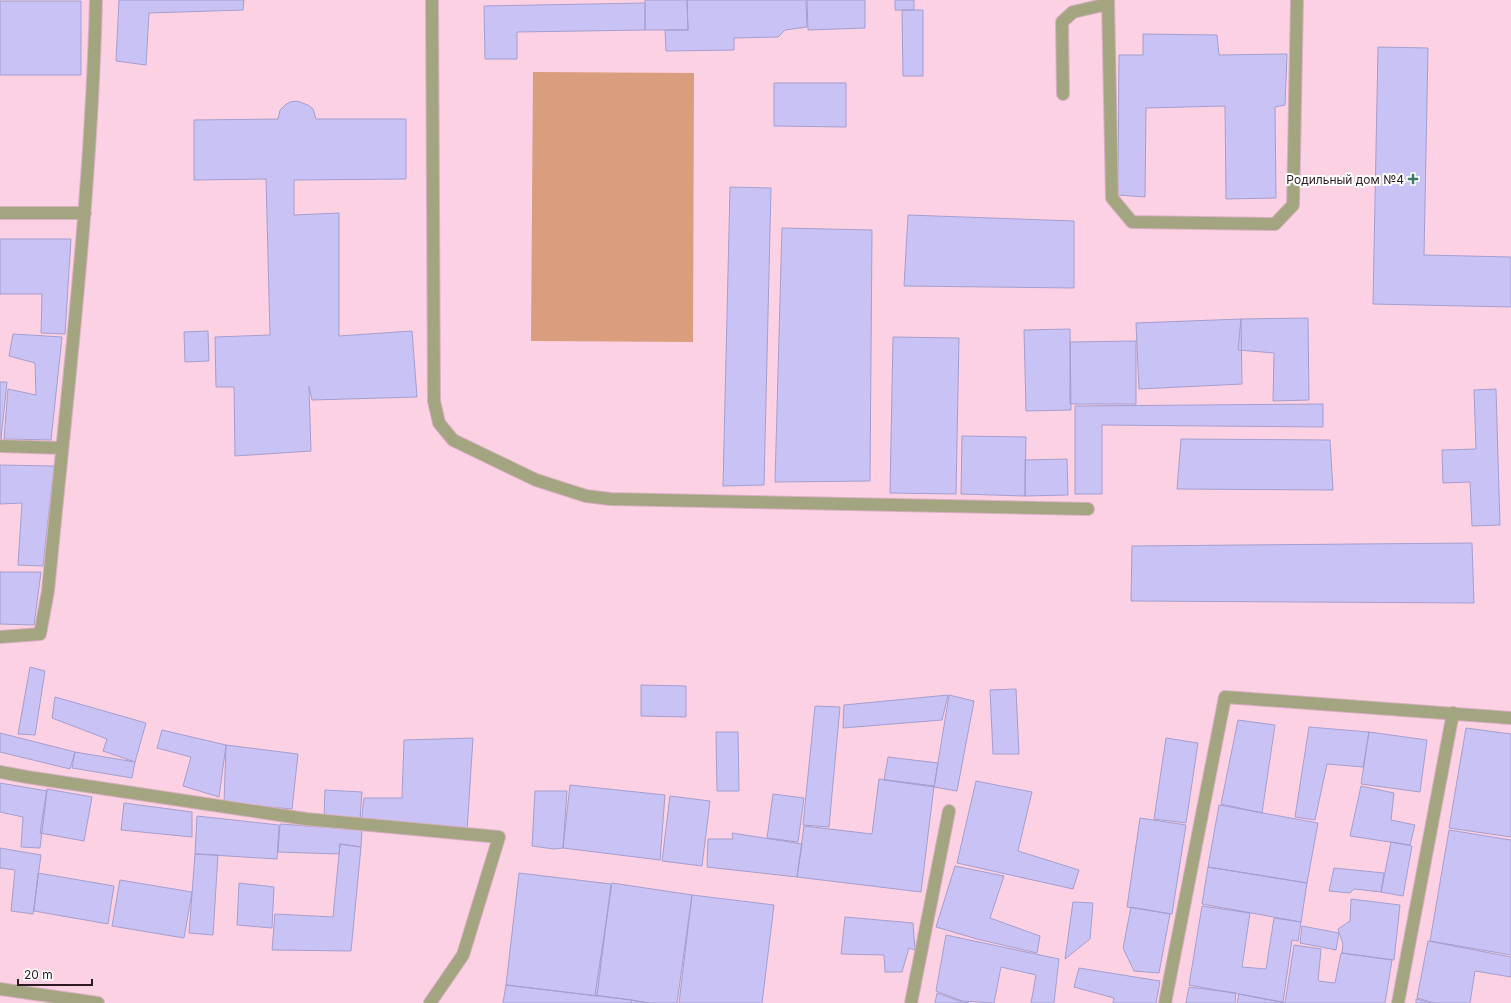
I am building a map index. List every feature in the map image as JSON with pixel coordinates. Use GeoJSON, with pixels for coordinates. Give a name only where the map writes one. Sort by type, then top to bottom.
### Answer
{"type":"FeatureCollection","features":[{"type":"Feature","properties":{"kind":"street"},"geometry":{"type":"LineString","coordinates":[[0,637],[40,634],[48,591],[84,213],[95,56],[96,0]]}},
{"type":"Feature","properties":{"kind":"street"},"geometry":{"type":"LineString","coordinates":[[432,0],[434,401],[440,423],[453,440],[536,480],[586,496],[610,498],[1088,509]]}},
{"type":"Feature","properties":{"kind":"street"},"geometry":{"type":"LineString","coordinates":[[1063,94],[1062,22],[1073,12],[1108,2],[1112,198],[1132,222],[1275,224],[1293,205],[1297,0]]}},
{"type":"Feature","properties":{"kind":"street"},"geometry":{"type":"LineString","coordinates":[[0,213],[84,213]]}},
{"type":"Feature","properties":{"kind":"street"},"geometry":{"type":"LineString","coordinates":[[0,446],[62,448]]}},
{"type":"Feature","properties":{"kind":"street"},"geometry":{"type":"LineString","coordinates":[[1165,1003],[1225,697],[1511,718]]}},
{"type":"Feature","properties":{"kind":"street"},"geometry":{"type":"LineString","coordinates":[[1398,1003],[1453,713]]}},
{"type":"Feature","properties":{"kind":"street"},"geometry":{"type":"LineString","coordinates":[[0,772],[27,778],[306,819],[499,837],[463,955],[430,1003]]}},
{"type":"Feature","properties":{"kind":"street"},"geometry":{"type":"LineString","coordinates":[[911,1003],[949,811]]}},
{"type":"Feature","properties":{"kind":"street"},"geometry":{"type":"LineString","coordinates":[[0,989],[98,1003]]}},
{"type":"Feature","properties":{"kind":"shaded area"},"geometry":{"type":"Polygon","coordinates":[[[533,72],[694,73],[693,342],[531,341],[533,72]]]}},
{"type":"Feature","properties":{"kind":"building"},"geometry":{"type":"Polygon","coordinates":[[[119,0],[244,0],[243,10],[149,13],[146,65],[116,61],[119,0]]]}},
{"type":"Feature","properties":{"kind":"building"},"geometry":{"type":"Polygon","coordinates":[[[645,0],[687,0],[688,30],[645,30],[645,0]]]}},
{"type":"Feature","properties":{"kind":"building"},"geometry":{"type":"Polygon","coordinates":[[[687,0],[806,0],[807,27],[785,30],[778,37],[734,38],[734,50],[666,51],[665,30],[688,30],[687,0]]]}},
{"type":"Feature","properties":{"kind":"building"},"geometry":{"type":"Polygon","coordinates":[[[807,0],[865,0],[865,28],[808,30],[807,0]]]}},
{"type":"Feature","properties":{"kind":"building"},"geometry":{"type":"Polygon","coordinates":[[[895,0],[914,0],[914,10],[895,10],[895,0]]]}},
{"type":"Feature","properties":{"kind":"building"},"geometry":{"type":"Polygon","coordinates":[[[0,1],[81,1],[81,75],[0,75],[0,1]]]}},
{"type":"Feature","properties":{"kind":"building"},"geometry":{"type":"Polygon","coordinates":[[[645,3],[645,30],[517,32],[517,59],[485,59],[484,6],[645,3]]]}},
{"type":"Feature","properties":{"kind":"building"},"geometry":{"type":"Polygon","coordinates":[[[902,10],[923,10],[923,76],[903,76],[902,10]]]}},
{"type":"Feature","properties":{"kind":"building"},"geometry":{"type":"Polygon","coordinates":[[[1143,34],[1217,35],[1219,55],[1287,54],[1285,105],[1275,107],[1276,198],[1226,199],[1225,106],[1146,108],[1145,197],[1118,195],[1119,55],[1143,55],[1143,34]]]}},
{"type":"Feature","properties":{"kind":"building"},"geometry":{"type":"Polygon","coordinates":[[[1378,47],[1428,48],[1424,255],[1511,257],[1511,307],[1373,304],[1378,47]]]}},
{"type":"Feature","properties":{"kind":"building"},"geometry":{"type":"Polygon","coordinates":[[[774,83],[846,83],[846,127],[774,126],[774,83]]]}},
{"type":"Feature","properties":{"kind":"building"},"geometry":{"type":"Polygon","coordinates":[[[297,101],[308,105],[313,109],[316,119],[406,119],[406,179],[294,180],[294,215],[339,213],[339,336],[412,331],[417,397],[312,400],[309,386],[311,451],[235,456],[234,387],[216,387],[215,337],[270,335],[266,179],[194,180],[194,120],[278,119],[280,110],[285,105],[290,102],[297,101]]]}},
{"type":"Feature","properties":{"kind":"building"},"geometry":{"type":"Polygon","coordinates":[[[730,187],[771,188],[764,485],[723,486],[730,187]]]}},
{"type":"Feature","properties":{"kind":"building"},"geometry":{"type":"Polygon","coordinates":[[[908,215],[1074,221],[1074,288],[904,286],[908,215]]]}},
{"type":"Feature","properties":{"kind":"building"},"geometry":{"type":"Polygon","coordinates":[[[782,228],[872,230],[870,481],[775,482],[782,228]]]}},
{"type":"Feature","properties":{"kind":"building"},"geometry":{"type":"Polygon","coordinates":[[[0,239],[71,239],[65,334],[41,333],[42,294],[0,294],[0,239]]]}},
{"type":"Feature","properties":{"kind":"building"},"geometry":{"type":"Polygon","coordinates":[[[1308,318],[1309,400],[1273,401],[1274,353],[1238,350],[1241,319],[1308,318]]]}},
{"type":"Feature","properties":{"kind":"building"},"geometry":{"type":"Polygon","coordinates":[[[1241,319],[1242,384],[1139,389],[1136,323],[1241,319]]]}},
{"type":"Feature","properties":{"kind":"building"},"geometry":{"type":"Polygon","coordinates":[[[1070,329],[1071,410],[1026,411],[1024,330],[1070,329]]]}},
{"type":"Feature","properties":{"kind":"building"},"geometry":{"type":"Polygon","coordinates":[[[208,331],[209,361],[185,362],[184,332],[208,331]]]}},
{"type":"Feature","properties":{"kind":"building"},"geometry":{"type":"Polygon","coordinates":[[[13,334],[62,337],[51,440],[4,439],[8,389],[36,395],[35,363],[9,356],[13,334]]]}},
{"type":"Feature","properties":{"kind":"building"},"geometry":{"type":"Polygon","coordinates":[[[893,337],[959,338],[956,494],[890,493],[893,337]]]}},
{"type":"Feature","properties":{"kind":"building"},"geometry":{"type":"Polygon","coordinates":[[[1136,341],[1136,404],[1070,404],[1070,342],[1136,341]]]}},
{"type":"Feature","properties":{"kind":"building"},"geometry":{"type":"Polygon","coordinates":[[[0,382],[7,382],[1,439],[0,439],[0,382]]]}},
{"type":"Feature","properties":{"kind":"building"},"geometry":{"type":"Polygon","coordinates":[[[1496,389],[1500,525],[1472,526],[1470,482],[1443,483],[1442,450],[1476,449],[1474,390],[1496,389]]]}},
{"type":"Feature","properties":{"kind":"building"},"geometry":{"type":"Polygon","coordinates":[[[1323,404],[1323,427],[1102,425],[1102,494],[1075,494],[1075,406],[1323,404]]]}},
{"type":"Feature","properties":{"kind":"building"},"geometry":{"type":"Polygon","coordinates":[[[962,436],[1026,437],[1025,496],[961,494],[962,436]]]}},
{"type":"Feature","properties":{"kind":"building"},"geometry":{"type":"Polygon","coordinates":[[[1181,439],[1330,440],[1333,490],[1177,489],[1181,439]]]}},
{"type":"Feature","properties":{"kind":"building"},"geometry":{"type":"Polygon","coordinates":[[[1067,459],[1068,495],[1025,496],[1025,460],[1067,459]]]}},
{"type":"Feature","properties":{"kind":"building"},"geometry":{"type":"Polygon","coordinates":[[[0,465],[54,466],[43,566],[18,565],[22,503],[0,504],[0,465]]]}},
{"type":"Feature","properties":{"kind":"building"},"geometry":{"type":"Polygon","coordinates":[[[1472,543],[1474,603],[1131,601],[1132,546],[1472,543]]]}},
{"type":"Feature","properties":{"kind":"building"},"geometry":{"type":"Polygon","coordinates":[[[0,572],[41,572],[34,625],[0,624],[0,572]]]}},
{"type":"Feature","properties":{"kind":"building"},"geometry":{"type":"Polygon","coordinates":[[[30,667],[45,671],[35,735],[18,734],[30,667]]]}},
{"type":"Feature","properties":{"kind":"building"},"geometry":{"type":"Polygon","coordinates":[[[641,685],[686,686],[686,717],[641,716],[641,685]]]}},
{"type":"Feature","properties":{"kind":"building"},"geometry":{"type":"Polygon","coordinates":[[[1016,689],[1019,754],[993,754],[990,690],[1016,689]]]}},
{"type":"Feature","properties":{"kind":"building"},"geometry":{"type":"Polygon","coordinates":[[[948,695],[942,720],[843,728],[844,705],[948,695]]]}},
{"type":"Feature","properties":{"kind":"building"},"geometry":{"type":"Polygon","coordinates":[[[949,695],[974,701],[957,791],[934,787],[949,695]]]}},
{"type":"Feature","properties":{"kind":"building"},"geometry":{"type":"Polygon","coordinates":[[[55,697],[146,723],[135,762],[103,751],[107,739],[52,718],[55,697]]]}},
{"type":"Feature","properties":{"kind":"building"},"geometry":{"type":"Polygon","coordinates":[[[815,706],[840,707],[829,827],[803,825],[815,706]]]}},
{"type":"Feature","properties":{"kind":"building"},"geometry":{"type":"Polygon","coordinates":[[[1238,720],[1275,725],[1262,813],[1221,804],[1238,720]]]}},
{"type":"Feature","properties":{"kind":"building"},"geometry":{"type":"Polygon","coordinates":[[[1309,727],[1369,732],[1363,767],[1327,764],[1315,820],[1295,817],[1309,727]]]}},
{"type":"Feature","properties":{"kind":"building"},"geometry":{"type":"Polygon","coordinates":[[[1466,728],[1511,734],[1511,837],[1449,828],[1466,728]]]}},
{"type":"Feature","properties":{"kind":"building"},"geometry":{"type":"Polygon","coordinates":[[[162,730],[226,745],[219,797],[183,786],[191,757],[157,748],[162,730]]]}},
{"type":"Feature","properties":{"kind":"building"},"geometry":{"type":"Polygon","coordinates":[[[716,732],[738,732],[739,791],[717,791],[716,732]]]}},
{"type":"Feature","properties":{"kind":"building"},"geometry":{"type":"Polygon","coordinates":[[[1369,732],[1427,740],[1420,792],[1361,784],[1369,732]]]}},
{"type":"Feature","properties":{"kind":"building"},"geometry":{"type":"Polygon","coordinates":[[[0,733],[75,752],[70,769],[0,752],[0,733]]]}},
{"type":"Feature","properties":{"kind":"building"},"geometry":{"type":"Polygon","coordinates":[[[473,738],[467,831],[361,823],[364,798],[402,798],[404,740],[473,738]]]}},
{"type":"Feature","properties":{"kind":"building"},"geometry":{"type":"Polygon","coordinates":[[[1166,738],[1198,743],[1186,823],[1154,819],[1166,738]]]}},
{"type":"Feature","properties":{"kind":"building"},"geometry":{"type":"Polygon","coordinates":[[[226,745],[298,754],[292,809],[224,803],[226,745]]]}},
{"type":"Feature","properties":{"kind":"building"},"geometry":{"type":"Polygon","coordinates":[[[75,752],[135,762],[132,778],[72,768],[75,752]]]}},
{"type":"Feature","properties":{"kind":"building"},"geometry":{"type":"Polygon","coordinates":[[[888,757],[938,763],[934,787],[884,780],[888,757]]]}},
{"type":"Feature","properties":{"kind":"building"},"geometry":{"type":"Polygon","coordinates":[[[879,779],[934,786],[921,892],[797,877],[804,826],[872,834],[879,779]]]}},
{"type":"Feature","properties":{"kind":"building"},"geometry":{"type":"Polygon","coordinates":[[[976,781],[1032,792],[1018,851],[1079,870],[1073,889],[957,863],[976,781]]]}},
{"type":"Feature","properties":{"kind":"building"},"geometry":{"type":"Polygon","coordinates":[[[0,783],[47,791],[40,848],[21,847],[23,817],[0,812],[0,783]]]}},
{"type":"Feature","properties":{"kind":"building"},"geometry":{"type":"Polygon","coordinates":[[[570,785],[665,795],[660,860],[563,848],[570,785]]]}},
{"type":"Feature","properties":{"kind":"building"},"geometry":{"type":"Polygon","coordinates":[[[1361,786],[1394,793],[1391,820],[1415,825],[1410,845],[1350,836],[1361,786]]]}},
{"type":"Feature","properties":{"kind":"building"},"geometry":{"type":"Polygon","coordinates":[[[47,789],[92,797],[84,841],[40,833],[47,789]]]}},
{"type":"Feature","properties":{"kind":"building"},"geometry":{"type":"Polygon","coordinates":[[[325,790],[362,792],[360,819],[324,817],[325,790]]]}},
{"type":"Feature","properties":{"kind":"building"},"geometry":{"type":"Polygon","coordinates":[[[535,791],[567,791],[563,848],[554,849],[532,846],[535,791]]]}},
{"type":"Feature","properties":{"kind":"building"},"geometry":{"type":"Polygon","coordinates":[[[773,794],[804,798],[798,842],[767,838],[773,794]]]}},
{"type":"Feature","properties":{"kind":"building"},"geometry":{"type":"Polygon","coordinates":[[[670,796],[710,801],[702,866],[662,861],[670,796]]]}},
{"type":"Feature","properties":{"kind":"building"},"geometry":{"type":"Polygon","coordinates":[[[124,803],[192,812],[192,837],[121,830],[124,803]]]}},
{"type":"Feature","properties":{"kind":"building"},"geometry":{"type":"Polygon","coordinates":[[[1219,805],[1318,823],[1307,883],[1208,867],[1219,805]]]}},
{"type":"Feature","properties":{"kind":"building"},"geometry":{"type":"Polygon","coordinates":[[[197,816],[279,825],[277,859],[195,854],[197,816]]]}},
{"type":"Feature","properties":{"kind":"building"},"geometry":{"type":"Polygon","coordinates":[[[1140,818],[1186,825],[1172,914],[1127,907],[1140,818]]]}},
{"type":"Feature","properties":{"kind":"building"},"geometry":{"type":"Polygon","coordinates":[[[280,824],[362,830],[361,847],[340,844],[339,854],[278,852],[280,824]]]}},
{"type":"Feature","properties":{"kind":"building"},"geometry":{"type":"Polygon","coordinates":[[[1449,830],[1511,840],[1511,955],[1430,941],[1449,830]]]}},
{"type":"Feature","properties":{"kind":"building"},"geometry":{"type":"Polygon","coordinates":[[[732,833],[802,844],[797,877],[707,867],[708,839],[733,839],[732,833]]]}},
{"type":"Feature","properties":{"kind":"building"},"geometry":{"type":"Polygon","coordinates":[[[1391,842],[1412,846],[1403,896],[1381,892],[1391,842]]]}},
{"type":"Feature","properties":{"kind":"building"},"geometry":{"type":"Polygon","coordinates":[[[340,844],[361,847],[351,951],[272,950],[275,914],[333,917],[340,844]]]}},
{"type":"Feature","properties":{"kind":"building"},"geometry":{"type":"Polygon","coordinates":[[[0,848],[41,855],[33,914],[11,911],[15,870],[0,868],[0,848]]]}},
{"type":"Feature","properties":{"kind":"building"},"geometry":{"type":"Polygon","coordinates":[[[195,854],[218,855],[213,935],[189,933],[195,854]]]}},
{"type":"Feature","properties":{"kind":"building"},"geometry":{"type":"Polygon","coordinates":[[[955,866],[1004,876],[990,918],[1040,936],[1037,953],[977,939],[936,927],[955,866]]]}},
{"type":"Feature","properties":{"kind":"building"},"geometry":{"type":"Polygon","coordinates":[[[1208,867],[1307,883],[1301,922],[1202,904],[1208,867]]]}},
{"type":"Feature","properties":{"kind":"building"},"geometry":{"type":"Polygon","coordinates":[[[1334,868],[1384,873],[1381,892],[1354,889],[1350,893],[1329,891],[1334,868]]]}},
{"type":"Feature","properties":{"kind":"building"},"geometry":{"type":"Polygon","coordinates":[[[38,873],[114,886],[108,924],[34,911],[38,873]]]}},
{"type":"Feature","properties":{"kind":"building"},"geometry":{"type":"Polygon","coordinates":[[[519,873],[611,884],[597,996],[506,985],[519,873]]]}},
{"type":"Feature","properties":{"kind":"building"},"geometry":{"type":"Polygon","coordinates":[[[120,880],[192,892],[184,938],[112,926],[120,880]]]}},
{"type":"Feature","properties":{"kind":"building"},"geometry":{"type":"Polygon","coordinates":[[[239,883],[274,887],[272,928],[237,925],[239,883]]]}},
{"type":"Feature","properties":{"kind":"building"},"geometry":{"type":"Polygon","coordinates":[[[612,883],[692,895],[677,1003],[651,1003],[595,995],[612,883]]]}},
{"type":"Feature","properties":{"kind":"building"},"geometry":{"type":"Polygon","coordinates":[[[692,895],[774,905],[762,1003],[679,1003],[692,895]]]}},
{"type":"Feature","properties":{"kind":"building"},"geometry":{"type":"Polygon","coordinates":[[[1351,899],[1400,905],[1394,960],[1342,953],[1343,944],[1338,929],[1350,921],[1351,899]]]}},
{"type":"Feature","properties":{"kind":"building"},"geometry":{"type":"Polygon","coordinates":[[[1073,902],[1093,903],[1090,939],[1065,959],[1073,902]]]}},
{"type":"Feature","properties":{"kind":"building"},"geometry":{"type":"Polygon","coordinates":[[[1202,906],[1250,913],[1242,967],[1266,969],[1274,918],[1301,922],[1298,941],[1292,940],[1283,1002],[1189,985],[1202,906]]]}},
{"type":"Feature","properties":{"kind":"building"},"geometry":{"type":"Polygon","coordinates":[[[1131,907],[1170,914],[1159,973],[1134,971],[1123,948],[1131,907]]]}},
{"type":"Feature","properties":{"kind":"building"},"geometry":{"type":"Polygon","coordinates":[[[845,917],[913,923],[915,950],[909,948],[902,972],[885,972],[884,955],[841,954],[845,917]]]}},
{"type":"Feature","properties":{"kind":"building"},"geometry":{"type":"Polygon","coordinates":[[[1302,926],[1339,933],[1336,950],[1300,943],[1302,926]]]}},
{"type":"Feature","properties":{"kind":"building"},"geometry":{"type":"Polygon","coordinates":[[[946,935],[1059,959],[1054,1003],[1031,1003],[1036,975],[1001,967],[994,1003],[962,1001],[936,991],[946,935]]]}},
{"type":"Feature","properties":{"kind":"building"},"geometry":{"type":"Polygon","coordinates":[[[1428,941],[1511,957],[1511,977],[1475,971],[1470,1003],[1435,1003],[1417,998],[1428,941]]]}},
{"type":"Feature","properties":{"kind":"building"},"geometry":{"type":"Polygon","coordinates":[[[1294,945],[1321,949],[1318,981],[1335,983],[1341,953],[1392,960],[1385,1003],[1285,1003],[1294,945]]]}},
{"type":"Feature","properties":{"kind":"building"},"geometry":{"type":"Polygon","coordinates":[[[1079,968],[1160,981],[1156,1003],[1113,1003],[1114,998],[1074,987],[1079,968]]]}},
{"type":"Feature","properties":{"kind":"building"},"geometry":{"type":"Polygon","coordinates":[[[506,985],[632,1000],[631,1003],[503,1003],[506,985]]]}},
{"type":"Feature","properties":{"kind":"building"},"geometry":{"type":"Polygon","coordinates":[[[1189,987],[1236,993],[1235,1003],[1186,1003],[1189,987]]]}},
{"type":"Feature","properties":{"kind":"building"},"geometry":{"type":"Polygon","coordinates":[[[937,993],[962,1002],[969,1003],[935,1003],[937,993]]]}},
{"type":"Feature","properties":{"kind":"building"},"geometry":{"type":"Polygon","coordinates":[[[1239,994],[1285,1003],[1237,1003],[1239,994]]]}},
{"type":"Feature","properties":{"kind":"building"},"geometry":{"type":"Polygon","coordinates":[[[1416,999],[1431,1003],[1416,1003],[1416,999]]]}},
{"type":"Feature","properties":{"kind":"building"},"geometry":{"type":"Polygon","coordinates":[[[632,1000],[647,1003],[631,1003],[632,1000]]]}},
{"type":"Feature","properties":{"kind":"place","name":"Родильный дом №4"},"geometry":{"type":"Point","coordinates":[1413,179]}}]}
